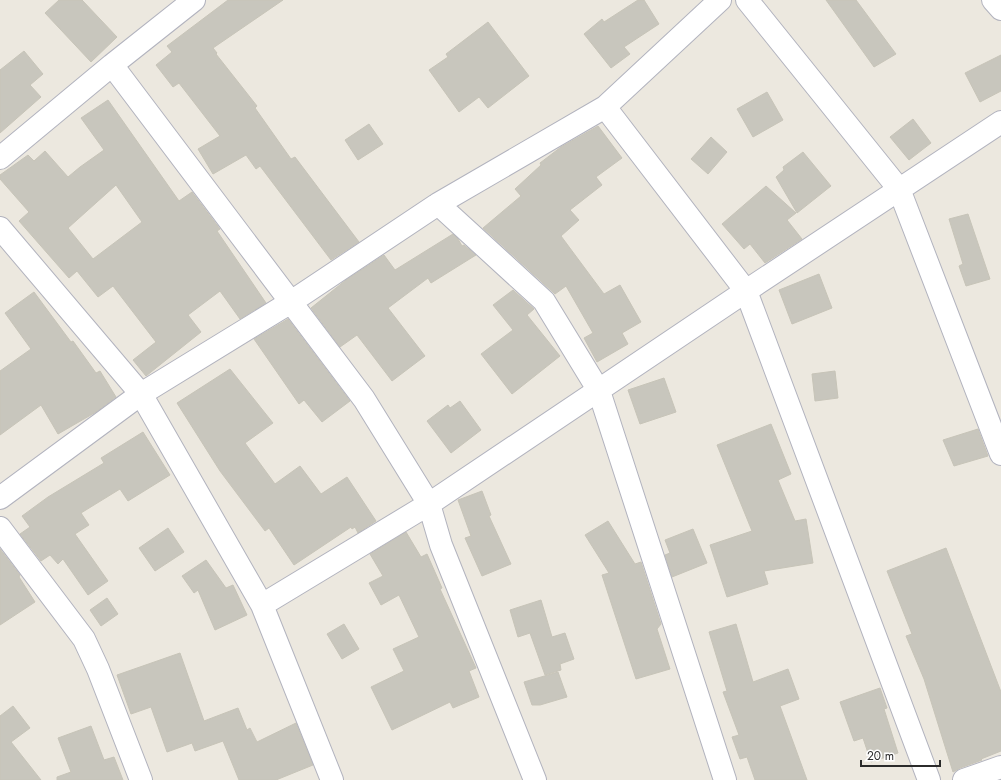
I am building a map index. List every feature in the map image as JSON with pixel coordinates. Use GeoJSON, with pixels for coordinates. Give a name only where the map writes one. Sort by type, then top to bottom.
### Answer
{"type":"FeatureCollection","features":[{"type":"Feature","properties":{"kind":"street"},"geometry":{"type":"LineString","coordinates":[[0,158],[112,65],[194,0]]}},
{"type":"Feature","properties":{"kind":"street"},"geometry":{"type":"LineString","coordinates":[[0,498],[141,394],[291,302],[438,204],[605,107],[720,0]]}},
{"type":"Feature","properties":{"kind":"street"},"geometry":{"type":"LineString","coordinates":[[747,0],[899,189],[1001,454]]}},
{"type":"Feature","properties":{"kind":"street"},"geometry":{"type":"LineString","coordinates":[[994,0],[1001,9]]}},
{"type":"Feature","properties":{"kind":"street"},"geometry":{"type":"LineString","coordinates":[[112,65],[364,398],[429,504],[441,545],[535,780]]}},
{"type":"Feature","properties":{"kind":"street"},"geometry":{"type":"LineString","coordinates":[[605,107],[746,291],[929,780]]}},
{"type":"Feature","properties":{"kind":"street"},"geometry":{"type":"LineString","coordinates":[[262,606],[429,504],[1001,122]]}},
{"type":"Feature","properties":{"kind":"street"},"geometry":{"type":"LineString","coordinates":[[438,204],[544,300],[599,391],[725,780]]}},
{"type":"Feature","properties":{"kind":"street"},"geometry":{"type":"LineString","coordinates":[[0,228],[141,394],[262,606],[332,780]]}},
{"type":"Feature","properties":{"kind":"street"},"geometry":{"type":"LineString","coordinates":[[0,528],[84,640],[98,668],[141,780]]}},
{"type":"Feature","properties":{"kind":"street"},"geometry":{"type":"LineString","coordinates":[[964,780],[1001,767]]}},
{"type":"Feature","properties":{"kind":"building"},"geometry":{"type":"Polygon","coordinates":[[[59,0],[82,0],[117,37],[91,62],[45,13],[59,0]]]}},
{"type":"Feature","properties":{"kind":"building"},"geometry":{"type":"Polygon","coordinates":[[[228,0],[283,0],[213,48],[217,53],[216,54],[257,106],[255,108],[291,159],[295,157],[359,242],[331,260],[260,166],[256,169],[246,155],[213,174],[198,149],[220,136],[179,83],[173,87],[156,65],[172,52],[167,46],[228,0]]]}},
{"type":"Feature","properties":{"kind":"building"},"geometry":{"type":"Polygon","coordinates":[[[638,0],[644,0],[659,24],[624,47],[630,54],[611,68],[584,34],[602,19],[604,22],[638,0]]]}},
{"type":"Feature","properties":{"kind":"building"},"geometry":{"type":"Polygon","coordinates":[[[826,0],[856,0],[896,54],[874,67],[826,0]]]}},
{"type":"Feature","properties":{"kind":"building"},"geometry":{"type":"Polygon","coordinates":[[[488,22],[529,76],[488,108],[479,97],[459,112],[429,70],[448,57],[446,54],[488,22]]]}},
{"type":"Feature","properties":{"kind":"building"},"geometry":{"type":"Polygon","coordinates":[[[24,51],[43,74],[30,85],[41,97],[0,133],[0,70],[24,51]]]}},
{"type":"Feature","properties":{"kind":"building"},"geometry":{"type":"Polygon","coordinates":[[[1001,55],[1001,91],[980,102],[965,73],[1001,55]]]}},
{"type":"Feature","properties":{"kind":"building"},"geometry":{"type":"Polygon","coordinates":[[[767,92],[783,120],[753,137],[737,109],[767,92]]]}},
{"type":"Feature","properties":{"kind":"building"},"geometry":{"type":"Polygon","coordinates":[[[108,100],[179,201],[192,192],[220,229],[217,231],[266,303],[240,319],[220,291],[188,315],[201,332],[146,376],[133,360],[156,342],[113,286],[98,297],[77,271],[69,278],[19,221],[29,212],[0,179],[0,175],[28,155],[34,161],[45,151],[68,177],[104,150],[81,118],[108,100]],[[116,185],[68,228],[93,259],[142,222],[116,185]]]}},
{"type":"Feature","properties":{"kind":"building"},"geometry":{"type":"Polygon","coordinates":[[[913,119],[931,143],[909,160],[890,137],[913,119]]]}},
{"type":"Feature","properties":{"kind":"building"},"geometry":{"type":"Polygon","coordinates":[[[369,124],[383,144],[358,160],[345,140],[369,124]]]}},
{"type":"Feature","properties":{"kind":"building"},"geometry":{"type":"Polygon","coordinates":[[[598,126],[622,158],[596,177],[602,185],[570,210],[579,220],[561,236],[604,294],[620,285],[641,322],[622,333],[628,344],[597,362],[584,338],[593,333],[566,286],[555,294],[483,228],[521,196],[515,189],[541,165],[540,163],[561,147],[598,126]]]}},
{"type":"Feature","properties":{"kind":"building"},"geometry":{"type":"Polygon","coordinates":[[[711,137],[727,152],[708,174],[691,159],[711,137]]]}},
{"type":"Feature","properties":{"kind":"building"},"geometry":{"type":"Polygon","coordinates":[[[803,152],[831,186],[797,213],[776,177],[784,170],[783,167],[803,152]]]}},
{"type":"Feature","properties":{"kind":"building"},"geometry":{"type":"Polygon","coordinates":[[[766,186],[796,213],[787,220],[802,239],[765,263],[750,244],[744,249],[722,224],[766,186]]]}},
{"type":"Feature","properties":{"kind":"building"},"geometry":{"type":"Polygon","coordinates":[[[968,214],[990,279],[966,286],[959,266],[963,264],[949,219],[968,214]]]}},
{"type":"Feature","properties":{"kind":"building"},"geometry":{"type":"Polygon","coordinates":[[[453,234],[462,246],[464,245],[476,255],[431,283],[428,278],[388,308],[425,356],[392,381],[357,335],[340,347],[311,308],[346,280],[384,255],[395,270],[453,234]]]}},
{"type":"Feature","properties":{"kind":"building"},"geometry":{"type":"Polygon","coordinates":[[[819,274],[832,308],[792,324],[779,290],[819,274]]]}},
{"type":"Feature","properties":{"kind":"building"},"geometry":{"type":"Polygon","coordinates":[[[513,290],[534,309],[527,315],[560,356],[512,394],[481,354],[513,330],[493,305],[513,290]]]}},
{"type":"Feature","properties":{"kind":"building"},"geometry":{"type":"Polygon","coordinates":[[[34,292],[96,373],[100,371],[116,397],[96,412],[58,434],[41,405],[0,435],[0,371],[31,349],[5,313],[34,292]]]}},
{"type":"Feature","properties":{"kind":"building"},"geometry":{"type":"Polygon","coordinates":[[[288,319],[350,401],[322,422],[304,400],[299,404],[254,339],[288,319]]]}},
{"type":"Feature","properties":{"kind":"building"},"geometry":{"type":"Polygon","coordinates":[[[230,369],[273,423],[245,443],[275,484],[300,466],[321,494],[347,477],[376,521],[358,533],[355,527],[352,529],[351,527],[294,565],[269,528],[265,531],[220,471],[177,403],[230,369]]]}},
{"type":"Feature","properties":{"kind":"building"},"geometry":{"type":"Polygon","coordinates":[[[835,371],[838,398],[815,401],[812,374],[835,371]]]}},
{"type":"Feature","properties":{"kind":"building"},"geometry":{"type":"Polygon","coordinates":[[[664,378],[676,412],[640,424],[628,390],[664,378]]]}},
{"type":"Feature","properties":{"kind":"building"},"geometry":{"type":"Polygon","coordinates":[[[460,401],[481,430],[451,453],[427,421],[448,405],[450,408],[460,401]]]}},
{"type":"Feature","properties":{"kind":"building"},"geometry":{"type":"Polygon","coordinates":[[[771,424],[791,474],[778,480],[795,521],[806,519],[813,563],[764,571],[768,584],[727,597],[710,545],[752,531],[717,445],[771,424]]]}},
{"type":"Feature","properties":{"kind":"building"},"geometry":{"type":"Polygon","coordinates":[[[978,429],[988,456],[954,466],[943,440],[978,429]]]}},
{"type":"Feature","properties":{"kind":"building"},"geometry":{"type":"Polygon","coordinates":[[[143,432],[170,475],[128,501],[120,489],[81,513],[89,525],[75,534],[108,581],[88,595],[63,559],[58,564],[50,555],[41,561],[20,534],[30,527],[22,516],[48,497],[104,463],[101,458],[143,432]]]}},
{"type":"Feature","properties":{"kind":"building"},"geometry":{"type":"Polygon","coordinates":[[[482,491],[491,515],[489,516],[511,564],[482,576],[465,538],[471,536],[458,500],[482,491]]]}},
{"type":"Feature","properties":{"kind":"building"},"geometry":{"type":"Polygon","coordinates":[[[608,521],[635,564],[641,562],[661,624],[657,629],[670,669],[636,679],[602,575],[609,573],[585,535],[608,521]]]}},
{"type":"Feature","properties":{"kind":"building"},"geometry":{"type":"Polygon","coordinates":[[[168,528],[184,552],[155,571],[139,548],[168,528]]]}},
{"type":"Feature","properties":{"kind":"building"},"geometry":{"type":"Polygon","coordinates":[[[693,529],[707,563],[672,577],[665,555],[670,553],[665,540],[693,529]]]}},
{"type":"Feature","properties":{"kind":"building"},"geometry":{"type":"Polygon","coordinates":[[[406,532],[421,557],[427,554],[442,588],[440,589],[476,668],[469,671],[479,697],[453,708],[450,702],[392,730],[371,687],[404,671],[393,649],[419,637],[399,595],[381,605],[369,583],[383,576],[370,554],[406,532]]]}},
{"type":"Feature","properties":{"kind":"building"},"geometry":{"type":"Polygon","coordinates":[[[946,548],[1001,692],[1001,751],[953,772],[924,679],[906,636],[912,634],[887,571],[946,548]]]}},
{"type":"Feature","properties":{"kind":"building"},"geometry":{"type":"Polygon","coordinates":[[[0,549],[20,575],[19,577],[35,602],[0,625],[0,549]]]}},
{"type":"Feature","properties":{"kind":"building"},"geometry":{"type":"Polygon","coordinates":[[[206,560],[226,588],[233,585],[247,615],[215,630],[198,590],[194,593],[182,576],[206,560]]]}},
{"type":"Feature","properties":{"kind":"building"},"geometry":{"type":"Polygon","coordinates":[[[107,598],[118,614],[101,626],[90,610],[107,598]]]}},
{"type":"Feature","properties":{"kind":"building"},"geometry":{"type":"Polygon","coordinates":[[[541,600],[552,637],[565,633],[574,659],[560,664],[561,670],[545,675],[530,633],[518,637],[510,610],[541,600]]]}},
{"type":"Feature","properties":{"kind":"building"},"geometry":{"type":"Polygon","coordinates":[[[344,624],[359,649],[342,659],[327,634],[344,624]]]}},
{"type":"Feature","properties":{"kind":"building"},"geometry":{"type":"Polygon","coordinates":[[[736,624],[753,682],[788,669],[799,699],[780,706],[807,780],[755,780],[747,757],[740,759],[732,737],[739,735],[723,692],[727,691],[709,632],[736,624]]]}},
{"type":"Feature","properties":{"kind":"building"},"geometry":{"type":"Polygon","coordinates":[[[180,653],[204,721],[238,708],[247,730],[250,728],[257,742],[296,723],[313,765],[276,780],[239,780],[223,741],[195,751],[192,743],[167,752],[151,707],[131,714],[117,675],[180,653]]]}},
{"type":"Feature","properties":{"kind":"building"},"geometry":{"type":"Polygon","coordinates":[[[558,672],[567,697],[540,705],[532,705],[524,682],[558,672]]]}},
{"type":"Feature","properties":{"kind":"building"},"geometry":{"type":"Polygon","coordinates":[[[880,688],[887,708],[884,709],[898,753],[871,762],[863,738],[854,741],[840,702],[880,688]]]}},
{"type":"Feature","properties":{"kind":"building"},"geometry":{"type":"Polygon","coordinates":[[[13,706],[30,728],[11,742],[41,780],[0,780],[0,716],[13,706]]]}},
{"type":"Feature","properties":{"kind":"building"},"geometry":{"type":"Polygon","coordinates":[[[91,726],[104,760],[114,757],[123,780],[57,780],[57,777],[71,772],[58,738],[91,726]]]}}]}
